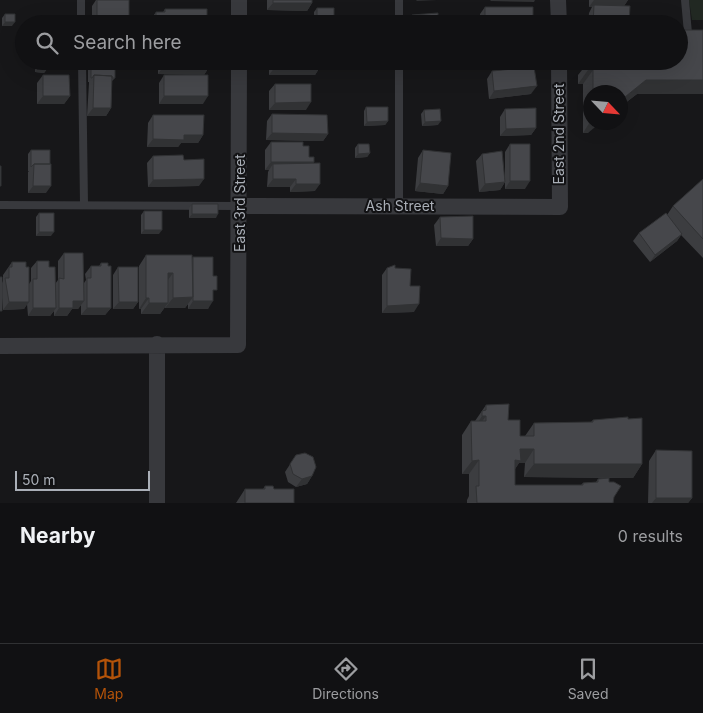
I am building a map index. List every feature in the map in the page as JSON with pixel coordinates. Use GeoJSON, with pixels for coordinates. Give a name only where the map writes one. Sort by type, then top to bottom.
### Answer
{"type":"FeatureCollection","features":[{"type":"Feature","properties":{"kind":"street"},"geometry":{"type":"LineString","coordinates":[[239,0],[239,15]]}},
{"type":"Feature","properties":{"kind":"street"},"geometry":{"type":"LineString","coordinates":[[558,0],[558,15]]}},
{"type":"Feature","properties":{"kind":"street","name":"East 3rd Street"},"geometry":{"type":"LineString","coordinates":[[157,344],[238,345],[239,70]]}},
{"type":"Feature","properties":{"kind":"street","name":"East 2nd Street"},"geometry":{"type":"LineString","coordinates":[[559,70],[560,207]]}},
{"type":"Feature","properties":{"kind":"street","name":"Ash Street"},"geometry":{"type":"LineString","coordinates":[[240,206],[560,207]]}},
{"type":"Feature","properties":{"kind":"street"},"geometry":{"type":"LineString","coordinates":[[0,346],[157,344],[158,503]]}},
{"type":"Feature","properties":{"kind":"lane"},"geometry":{"type":"LineString","coordinates":[[81,0],[81,15]]}},
{"type":"Feature","properties":{"kind":"lane"},"geometry":{"type":"LineString","coordinates":[[399,0],[399,15]]}},
{"type":"Feature","properties":{"kind":"lane"},"geometry":{"type":"LineString","coordinates":[[685,0],[686,15]]}},
{"type":"Feature","properties":{"kind":"lane"},"geometry":{"type":"LineString","coordinates":[[82,70],[84,204]]}},
{"type":"Feature","properties":{"kind":"lane"},"geometry":{"type":"LineString","coordinates":[[398,206],[399,70]]}},
{"type":"Feature","properties":{"kind":"lane"},"geometry":{"type":"LineString","coordinates":[[0,205],[240,206]]}},
{"type":"Feature","properties":{"kind":"shaded area"},"geometry":{"type":"Polygon","coordinates":[[[689,0],[703,0],[703,20],[692,20],[689,0]]]}},
{"type":"Feature","properties":{"kind":"building"},"geometry":{"type":"Polygon","coordinates":[[[97,0],[129,0],[129,15],[97,15],[97,0]]]}},
{"type":"Feature","properties":{"kind":"building"},"geometry":{"type":"Polygon","coordinates":[[[273,0],[312,0],[312,3],[273,3],[273,0]]]}},
{"type":"Feature","properties":{"kind":"building"},"geometry":{"type":"Polygon","coordinates":[[[594,5],[630,6],[630,15],[593,15],[594,5]]]}},
{"type":"Feature","properties":{"kind":"building"},"geometry":{"type":"Polygon","coordinates":[[[485,7],[533,7],[533,15],[485,15],[485,7]]]}},
{"type":"Feature","properties":{"kind":"building"},"geometry":{"type":"Polygon","coordinates":[[[317,8],[334,8],[334,15],[317,15],[317,8]]]}},
{"type":"Feature","properties":{"kind":"building"},"geometry":{"type":"Polygon","coordinates":[[[165,9],[207,9],[207,15],[156,15],[156,12],[165,12],[165,9]]]}},
{"type":"Feature","properties":{"kind":"building"},"geometry":{"type":"Polygon","coordinates":[[[438,13],[438,15],[412,15],[438,13]]]}},
{"type":"Feature","properties":{"kind":"building"},"geometry":{"type":"Polygon","coordinates":[[[5,14],[15,14],[15,22],[5,22],[5,14]]]}},
{"type":"Feature","properties":{"kind":"building"},"geometry":{"type":"Polygon","coordinates":[[[688,30],[703,30],[703,80],[646,80],[628,95],[628,85],[593,85],[593,70],[688,70],[688,30]]]}},
{"type":"Feature","properties":{"kind":"building"},"geometry":{"type":"Polygon","coordinates":[[[91,70],[115,70],[115,78],[112,78],[112,76],[94,75],[91,78],[91,70]]]}},
{"type":"Feature","properties":{"kind":"building"},"geometry":{"type":"Polygon","coordinates":[[[534,70],[537,86],[494,91],[492,71],[534,70]]]}},
{"type":"Feature","properties":{"kind":"building"},"geometry":{"type":"Polygon","coordinates":[[[43,75],[69,75],[70,96],[43,96],[43,75]]]}},
{"type":"Feature","properties":{"kind":"building"},"geometry":{"type":"Polygon","coordinates":[[[94,75],[112,76],[111,108],[93,108],[94,75]]]}},
{"type":"Feature","properties":{"kind":"building"},"geometry":{"type":"Polygon","coordinates":[[[164,75],[208,75],[208,96],[164,96],[164,75]]]}},
{"type":"Feature","properties":{"kind":"building"},"geometry":{"type":"Polygon","coordinates":[[[275,84],[311,84],[311,102],[275,103],[275,84]]]}},
{"type":"Feature","properties":{"kind":"building"},"geometry":{"type":"Polygon","coordinates":[[[366,107],[388,107],[388,121],[367,122],[366,107]]]}},
{"type":"Feature","properties":{"kind":"building"},"geometry":{"type":"Polygon","coordinates":[[[536,108],[536,128],[506,129],[505,109],[536,108]]]}},
{"type":"Feature","properties":{"kind":"building"},"geometry":{"type":"Polygon","coordinates":[[[440,109],[441,121],[425,122],[424,110],[440,109]]]}},
{"type":"Feature","properties":{"kind":"building"},"geometry":{"type":"Polygon","coordinates":[[[272,114],[327,115],[328,134],[272,133],[272,114]]]}},
{"type":"Feature","properties":{"kind":"building"},"geometry":{"type":"Polygon","coordinates":[[[153,115],[204,115],[203,135],[184,135],[184,140],[153,139],[153,115]]]}},
{"type":"Feature","properties":{"kind":"building"},"geometry":{"type":"Polygon","coordinates":[[[271,142],[303,142],[303,146],[309,146],[309,157],[314,157],[314,162],[271,162],[271,142]]]}},
{"type":"Feature","properties":{"kind":"building"},"geometry":{"type":"Polygon","coordinates":[[[358,144],[369,144],[370,153],[358,154],[358,144]]]}},
{"type":"Feature","properties":{"kind":"building"},"geometry":{"type":"Polygon","coordinates":[[[510,144],[530,144],[530,181],[510,181],[510,144]]]}},
{"type":"Feature","properties":{"kind":"building"},"geometry":{"type":"Polygon","coordinates":[[[31,150],[50,150],[50,164],[34,164],[31,167],[31,150]]]}},
{"type":"Feature","properties":{"kind":"building"},"geometry":{"type":"Polygon","coordinates":[[[423,150],[451,153],[448,186],[420,183],[423,150]]]}},
{"type":"Feature","properties":{"kind":"building"},"geometry":{"type":"Polygon","coordinates":[[[502,151],[505,182],[485,184],[482,154],[502,151]]]}},
{"type":"Feature","properties":{"kind":"building"},"geometry":{"type":"Polygon","coordinates":[[[183,155],[184,160],[204,159],[204,179],[153,180],[153,156],[183,155]]]}},
{"type":"Feature","properties":{"kind":"building"},"geometry":{"type":"Polygon","coordinates":[[[320,163],[320,184],[296,184],[296,179],[273,179],[273,164],[320,163]]]}},
{"type":"Feature","properties":{"kind":"building"},"geometry":{"type":"Polygon","coordinates":[[[34,164],[51,164],[51,186],[33,186],[34,164]]]}},
{"type":"Feature","properties":{"kind":"building"},"geometry":{"type":"Polygon","coordinates":[[[1,166],[1,186],[0,186],[1,166]]]}},
{"type":"Feature","properties":{"kind":"building"},"geometry":{"type":"Polygon","coordinates":[[[703,179],[703,239],[673,206],[703,179]]]}},
{"type":"Feature","properties":{"kind":"building"},"geometry":{"type":"Polygon","coordinates":[[[192,204],[218,204],[218,214],[192,214],[192,204]]]}},
{"type":"Feature","properties":{"kind":"building"},"geometry":{"type":"Polygon","coordinates":[[[144,211],[162,211],[162,230],[144,230],[144,211]]]}},
{"type":"Feature","properties":{"kind":"building"},"geometry":{"type":"Polygon","coordinates":[[[39,213],[54,213],[54,232],[39,232],[39,213]]]}},
{"type":"Feature","properties":{"kind":"building"},"geometry":{"type":"Polygon","coordinates":[[[666,213],[682,234],[655,255],[639,233],[666,213]]]}},
{"type":"Feature","properties":{"kind":"building"},"geometry":{"type":"Polygon","coordinates":[[[473,216],[473,239],[441,238],[440,217],[473,216]]]}},
{"type":"Feature","properties":{"kind":"building"},"geometry":{"type":"Polygon","coordinates":[[[64,253],[83,253],[84,301],[73,301],[73,308],[59,308],[59,278],[64,279],[64,253]]]}},
{"type":"Feature","properties":{"kind":"building"},"geometry":{"type":"Polygon","coordinates":[[[146,255],[192,255],[193,297],[173,298],[173,273],[168,273],[168,303],[149,303],[149,298],[146,298],[146,255]]]}},
{"type":"Feature","properties":{"kind":"building"},"geometry":{"type":"Polygon","coordinates":[[[193,257],[213,257],[213,276],[217,276],[217,290],[213,290],[213,301],[193,301],[193,257]]]}},
{"type":"Feature","properties":{"kind":"building"},"geometry":{"type":"Polygon","coordinates":[[[37,261],[49,261],[49,267],[55,267],[56,308],[33,308],[33,279],[37,279],[37,261]]]}},
{"type":"Feature","properties":{"kind":"building"},"geometry":{"type":"Polygon","coordinates":[[[12,262],[26,262],[26,267],[29,267],[29,302],[9,302],[5,278],[9,278],[9,267],[12,267],[12,262]]]}},
{"type":"Feature","properties":{"kind":"building"},"geometry":{"type":"Polygon","coordinates":[[[101,263],[108,263],[108,266],[111,266],[111,308],[87,308],[87,278],[91,278],[91,266],[101,266],[101,263]]]}},
{"type":"Feature","properties":{"kind":"building"},"geometry":{"type":"Polygon","coordinates":[[[395,265],[395,268],[411,269],[410,286],[420,286],[419,304],[387,306],[387,268],[395,265]]]}},
{"type":"Feature","properties":{"kind":"building"},"geometry":{"type":"Polygon","coordinates":[[[118,267],[138,267],[138,302],[119,302],[118,267]]]}},
{"type":"Feature","properties":{"kind":"building"},"geometry":{"type":"Polygon","coordinates":[[[0,277],[2,277],[2,311],[0,311],[0,277]]]}},
{"type":"Feature","properties":{"kind":"building"},"geometry":{"type":"Polygon","coordinates":[[[509,404],[508,420],[520,420],[520,436],[534,436],[534,423],[593,422],[593,420],[628,417],[628,419],[642,418],[642,464],[534,464],[534,449],[520,449],[521,461],[515,460],[515,485],[583,485],[583,483],[598,482],[598,479],[609,478],[609,482],[614,482],[621,486],[614,497],[613,503],[477,503],[476,486],[479,486],[479,460],[472,461],[471,421],[486,421],[486,416],[482,416],[482,411],[486,410],[486,405],[509,404]]]}},
{"type":"Feature","properties":{"kind":"building"},"geometry":{"type":"Polygon","coordinates":[[[656,450],[692,451],[692,498],[656,498],[656,450]]]}},
{"type":"Feature","properties":{"kind":"building"},"geometry":{"type":"Polygon","coordinates":[[[305,453],[313,457],[316,467],[312,476],[302,479],[293,474],[290,464],[296,455],[305,453]]]}},
{"type":"Feature","properties":{"kind":"building"},"geometry":{"type":"Polygon","coordinates":[[[265,486],[273,486],[274,489],[294,489],[294,503],[245,503],[245,489],[265,489],[265,486]]]}}]}
